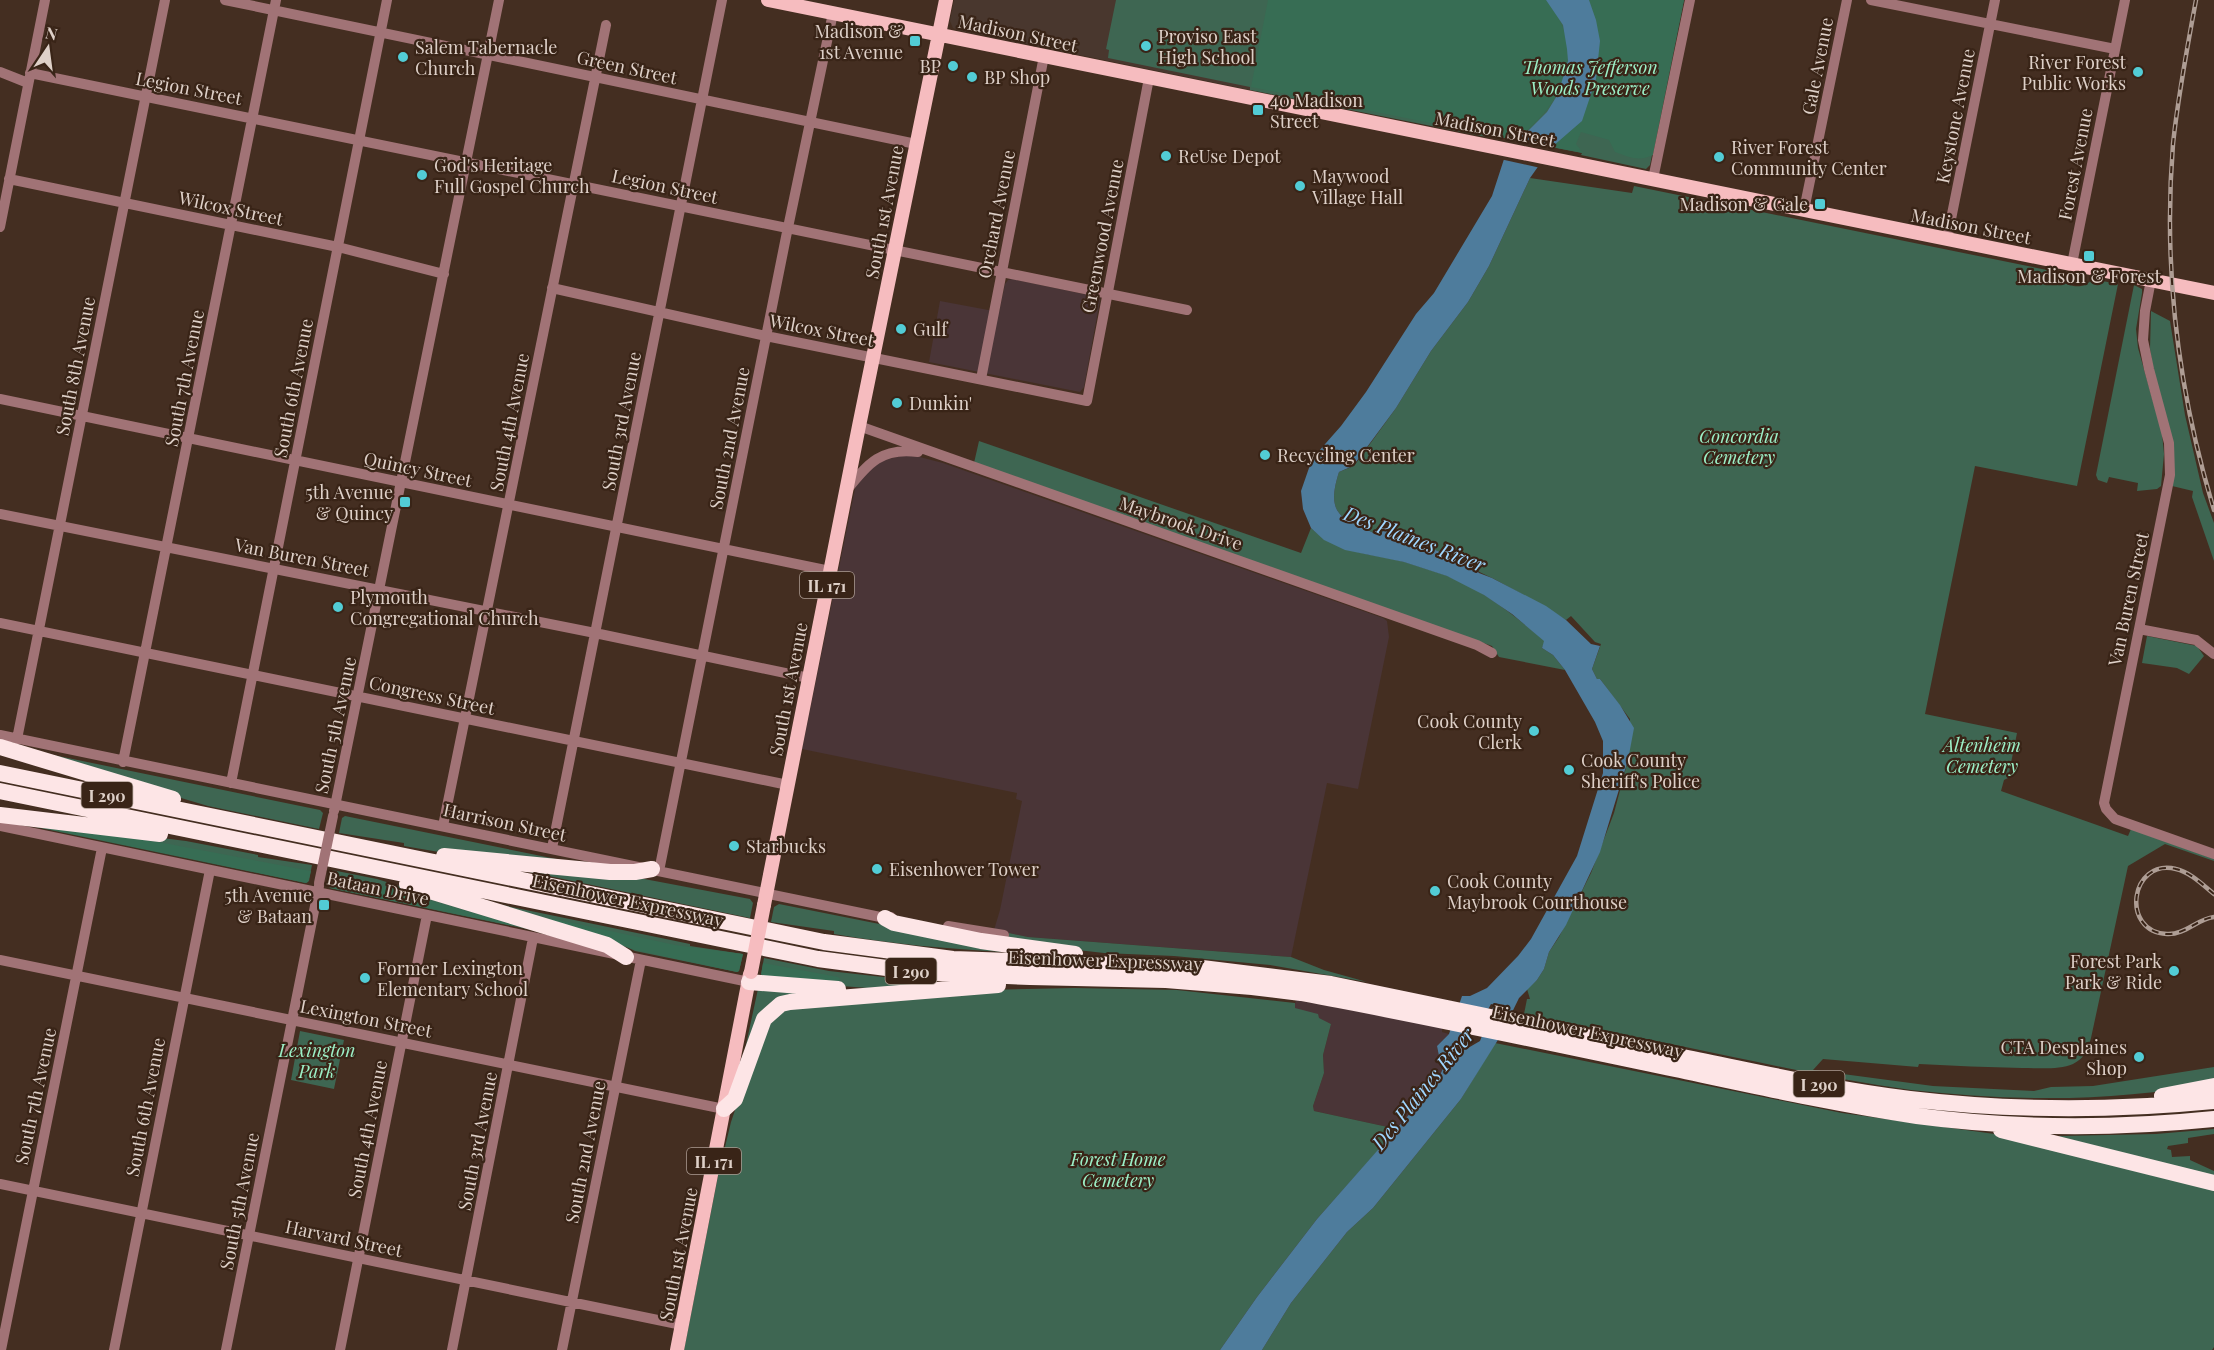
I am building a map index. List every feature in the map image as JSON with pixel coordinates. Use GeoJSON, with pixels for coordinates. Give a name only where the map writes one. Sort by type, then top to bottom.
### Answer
{"type":"FeatureCollection","features":[{"type":"Feature","properties":{"kind":"highway"},"geometry":{"type":"LineString","coordinates":[[0,747],[183,802],[214,818]]}},
{"type":"Feature","properties":{"kind":"highway","name":"Eisenhower Expressway"},"geometry":{"type":"LineString","coordinates":[[0,773],[410,859],[867,949],[953,959],[1202,968],[1331,984],[1454,1016],[1858,1106],[1918,1116],[1980,1122],[2091,1126],[2214,1119]]}},
{"type":"Feature","properties":{"kind":"highway","name":"Eisenhower Expressway"},"geometry":{"type":"LineString","coordinates":[[0,791],[818,959],[917,972],[1166,980],[1252,987],[1454,1016]]}},
{"type":"Feature","properties":{"kind":"highway"},"geometry":{"type":"LineString","coordinates":[[0,815],[173,835],[200,832]]}},
{"type":"Feature","properties":{"kind":"highway"},"geometry":{"type":"LineString","coordinates":[[410,859],[436,855],[610,872],[656,870]]}},
{"type":"Feature","properties":{"kind":"highway"},"geometry":{"type":"LineString","coordinates":[[377,869],[397,881],[607,945],[634,958]]}},
{"type":"Feature","properties":{"kind":"highway"},"geometry":{"type":"LineString","coordinates":[[885,918],[894,923],[981,941],[1079,955],[1114,964]]}},
{"type":"Feature","properties":{"kind":"highway"},"geometry":{"type":"LineString","coordinates":[[750,977],[878,993]]}},
{"type":"Feature","properties":{"kind":"highway"},"geometry":{"type":"LineString","coordinates":[[724,1109],[735,1099],[764,1019],[770,1012],[790,1002],[878,993],[1004,985],[1030,977]]}},
{"type":"Feature","properties":{"kind":"highway","name":"Eisenhower Expressway"},"geometry":{"type":"LineString","coordinates":[[1518,1030],[1870,1094],[1963,1104],[2123,1108],[2214,1101]]}},
{"type":"Feature","properties":{"kind":"highway"},"geometry":{"type":"LineString","coordinates":[[2123,1108],[2156,1097],[2214,1086]]}},
{"type":"Feature","properties":{"kind":"highway"},"geometry":{"type":"LineString","coordinates":[[1980,1122],[2007,1132],[2214,1183]]}},
{"type":"Feature","properties":{"kind":"main road","name":"Madison Street"},"geometry":{"type":"LineString","coordinates":[[768,0],[2214,293]]}},
{"type":"Feature","properties":{"kind":"main road","name":"South 1st Avenue"},"geometry":{"type":"LineString","coordinates":[[677,1350],[859,426],[946,0]]}},
{"type":"Feature","properties":{"kind":"street"},"geometry":{"type":"LineString","coordinates":[[0,227],[45,0]]}},
{"type":"Feature","properties":{"kind":"street","name":"South 8th Avenue"},"geometry":{"type":"LineString","coordinates":[[17,739],[165,0]]}},
{"type":"Feature","properties":{"kind":"street","name":"Green Street"},"geometry":{"type":"LineString","coordinates":[[225,0],[275,5],[381,32],[916,144]]}},
{"type":"Feature","properties":{"kind":"street","name":"South 6th Avenue"},"geometry":{"type":"LineString","coordinates":[[231,783],[387,0]]}},
{"type":"Feature","properties":{"kind":"street","name":"South 5th Avenue"},"geometry":{"type":"LineString","coordinates":[[226,1350],[291,1019],[499,0]]}},
{"type":"Feature","properties":{"kind":"street","name":"South 3rd Avenue"},"geometry":{"type":"LineString","coordinates":[[552,848],[722,0]]}},
{"type":"Feature","properties":{"kind":"street"},"geometry":{"type":"LineString","coordinates":[[1653,179],[1690,0]]}},
{"type":"Feature","properties":{"kind":"street","name":"Gale Avenue"},"geometry":{"type":"LineString","coordinates":[[1804,210],[1847,0]]}},
{"type":"Feature","properties":{"kind":"street"},"geometry":{"type":"LineString","coordinates":[[1871,0],[2115,49]]}},
{"type":"Feature","properties":{"kind":"street","name":"Keystone Avenue"},"geometry":{"type":"LineString","coordinates":[[1947,239],[1995,0]]}},
{"type":"Feature","properties":{"kind":"street","name":"Forest Avenue"},"geometry":{"type":"LineString","coordinates":[[2072,264],[2125,0]]}},
{"type":"Feature","properties":{"kind":"street","name":"South 7th Avenue"},"geometry":{"type":"LineString","coordinates":[[123,762],[275,5]]}},
{"type":"Feature","properties":{"kind":"street","name":"South 2nd Avenue"},"geometry":{"type":"LineString","coordinates":[[656,870],[681,763],[833,13]]}},
{"type":"Feature","properties":{"kind":"street","name":"South 4th Avenue"},"geometry":{"type":"LineString","coordinates":[[443,826],[606,25]]}},
{"type":"Feature","properties":{"kind":"street","name":"Orchard Avenue"},"geometry":{"type":"LineString","coordinates":[[981,379],[1044,56]]}},
{"type":"Feature","properties":{"kind":"street","name":"Legion Street"},"geometry":{"type":"LineString","coordinates":[[0,72],[146,96],[1187,310]]}},
{"type":"Feature","properties":{"kind":"street","name":"Greenwood Avenue"},"geometry":{"type":"LineString","coordinates":[[1086,401],[1149,78]]}},
{"type":"Feature","properties":{"kind":"street","name":"Wilcox Street"},"geometry":{"type":"LineString","coordinates":[[9,179],[338,247],[444,274]]}},
{"type":"Feature","properties":{"kind":"street","name":"Van Buren Street"},"geometry":{"type":"LineString","coordinates":[[2151,280],[2145,311],[2143,340],[2169,442],[2170,475],[2105,796],[2106,809],[2115,819],[2214,854]]}},
{"type":"Feature","properties":{"kind":"street","name":"Wilcox Street"},"geometry":{"type":"LineString","coordinates":[[552,288],[766,336],[1086,401]]}},
{"type":"Feature","properties":{"kind":"street","name":"Quincy Street"},"geometry":{"type":"LineString","coordinates":[[0,399],[830,572]]}},
{"type":"Feature","properties":{"kind":"street","name":"Maybrook Drive"},"geometry":{"type":"LineString","coordinates":[[859,426],[1492,652]]}},
{"type":"Feature","properties":{"kind":"street"},"geometry":{"type":"LineString","coordinates":[[846,492],[866,466],[878,457],[904,450],[939,454]]}},
{"type":"Feature","properties":{"kind":"street","name":"Van Buren Street"},"geometry":{"type":"LineString","coordinates":[[0,514],[488,611],[809,678]]}},
{"type":"Feature","properties":{"kind":"street","name":"Congress Street"},"geometry":{"type":"LineString","coordinates":[[0,623],[788,785]]}},
{"type":"Feature","properties":{"kind":"street"},"geometry":{"type":"LineString","coordinates":[[2139,629],[2196,640],[2214,654]]}},
{"type":"Feature","properties":{"kind":"street","name":"Harrison Street"},"geometry":{"type":"LineString","coordinates":[[0,735],[656,870],[765,899],[1004,935]]}},
{"type":"Feature","properties":{"kind":"street","name":"Bataan Drive"},"geometry":{"type":"LineString","coordinates":[[0,826],[210,870],[319,888],[533,938],[634,958],[750,977]]}},
{"type":"Feature","properties":{"kind":"street","name":"South 7th Avenue"},"geometry":{"type":"LineString","coordinates":[[1,1350],[102,848]]}},
{"type":"Feature","properties":{"kind":"street","name":"South 6th Avenue"},"geometry":{"type":"LineString","coordinates":[[114,1350],[210,870]]}},
{"type":"Feature","properties":{"kind":"street","name":"South 4th Avenue"},"geometry":{"type":"LineString","coordinates":[[340,1350],[427,915]]}},
{"type":"Feature","properties":{"kind":"street","name":"South 3rd Avenue"},"geometry":{"type":"LineString","coordinates":[[452,1350],[533,938]]}},
{"type":"Feature","properties":{"kind":"street","name":"South 2nd Avenue"},"geometry":{"type":"LineString","coordinates":[[562,1350],[616,1086],[634,958]]}},
{"type":"Feature","properties":{"kind":"street","name":"Lexington Street"},"geometry":{"type":"LineString","coordinates":[[0,960],[724,1109]]}},
{"type":"Feature","properties":{"kind":"street","name":"Harvard Street"},"geometry":{"type":"LineString","coordinates":[[0,1184],[682,1325]]}},
{"type":"Feature","properties":{"kind":"shaded area","name":"Proviso East High School"},"geometry":{"type":"Polygon","coordinates":[[[954,0],[1268,0],[1250,90],[957,30],[953,28],[950,21],[954,0]]]}},
{"type":"Feature","properties":{"kind":"shaded area"},"geometry":{"type":"Polygon","coordinates":[[[1012,279],[1098,297],[1100,300],[1084,387],[1080,392],[929,362],[940,301],[999,312],[1005,284],[1012,279]]]}},
{"type":"Feature","properties":{"kind":"shaded area"},"geometry":{"type":"Polygon","coordinates":[[[908,454],[943,463],[1387,621],[1389,637],[1358,789],[1327,783],[1291,957],[1028,937],[994,930],[1022,801],[1016,799],[1017,793],[802,749],[856,484],[873,463],[908,454]]]}},
{"type":"Feature","properties":{"kind":"shaded area"},"geometry":{"type":"Polygon","coordinates":[[[1296,1000],[1442,1027],[1442,1032],[1449,1034],[1437,1046],[1439,1056],[1445,1064],[1436,1084],[1397,1129],[1314,1111],[1313,1106],[1324,1073],[1323,1055],[1331,1024],[1294,1008],[1296,1000]]]}},
{"type":"Feature","properties":{"kind":"green space","name":"Thomas Jefferson Woods Preserve"},"geometry":{"type":"Polygon","coordinates":[[[1116,0],[1684,0],[1650,165],[1646,169],[1581,155],[1582,153],[1489,135],[1487,137],[1250,90],[1250,87],[1108,58],[1109,50],[1106,49],[1116,0]]]}},
{"type":"Feature","properties":{"kind":"green space","name":"Thomas Jefferson Woods Preserve"},"geometry":{"type":"Polygon","coordinates":[[[1268,0],[1546,0],[1559,19],[1566,38],[1568,57],[1565,76],[1546,111],[1515,140],[1251,87],[1268,0]]]}},
{"type":"Feature","properties":{"kind":"green space"},"geometry":{"type":"Polygon","coordinates":[[[1589,0],[1684,0],[1653,155],[1648,157],[1634,158],[1615,152],[1609,140],[1581,132],[1576,144],[1583,153],[1552,147],[1582,121],[1596,20],[1589,0]]]}},
{"type":"Feature","properties":{"kind":"green space","name":"Concordia Cemetery"},"geometry":{"type":"Polygon","coordinates":[[[1530,178],[1632,193],[1634,186],[2057,272],[2059,280],[2072,286],[2085,285],[2092,279],[2118,284],[2077,486],[1975,466],[1925,714],[2017,733],[2008,778],[2004,780],[2001,791],[2128,836],[2131,829],[2214,859],[2214,861],[2165,844],[2128,866],[2089,1046],[2080,1059],[2073,1064],[2048,1068],[1919,1064],[1918,1067],[1823,1059],[1813,1070],[1933,1086],[2034,1091],[2051,1087],[2093,1086],[2214,1067],[2214,1082],[2177,1089],[2101,1097],[2025,1098],[1949,1094],[1822,1075],[1524,1014],[1527,999],[1530,999],[1527,989],[1544,969],[1549,952],[1591,873],[1614,813],[1628,760],[1630,719],[1600,679],[1597,679],[1592,669],[1601,644],[1595,642],[1571,616],[1566,620],[1471,566],[1386,528],[1380,534],[1376,534],[1354,524],[1340,514],[1334,498],[1339,472],[1354,466],[1396,408],[1431,351],[1468,302],[1489,266],[1530,178]]]}},
{"type":"Feature","properties":{"kind":"green space"},"geometry":{"type":"Polygon","coordinates":[[[2134,285],[2142,289],[2136,329],[2138,348],[2162,433],[2164,454],[2161,486],[2157,489],[2137,491],[2138,483],[2109,477],[2107,483],[2098,480],[2096,475],[2134,285]]]}},
{"type":"Feature","properties":{"kind":"green space"},"geometry":{"type":"Polygon","coordinates":[[[2151,311],[2170,321],[2185,415],[2203,493],[2214,523],[2214,561],[2192,497],[2193,491],[2172,486],[2150,349],[2151,311]]]}},
{"type":"Feature","properties":{"kind":"green space"},"geometry":{"type":"Polygon","coordinates":[[[979,441],[1301,553],[1311,528],[1322,537],[1344,548],[1405,562],[1445,575],[1485,595],[1522,622],[1545,641],[1542,648],[1553,655],[1565,670],[1499,657],[1492,646],[974,463],[979,441]]]}},
{"type":"Feature","properties":{"kind":"green space"},"geometry":{"type":"Polygon","coordinates":[[[2147,636],[2197,646],[2204,656],[2189,674],[2177,668],[2142,663],[2147,636]]]}},
{"type":"Feature","properties":{"kind":"green space"},"geometry":{"type":"Polygon","coordinates":[[[0,744],[320,810],[323,813],[319,829],[208,806],[0,744]]]}},
{"type":"Feature","properties":{"kind":"green space"},"geometry":{"type":"Polygon","coordinates":[[[345,816],[576,863],[439,852],[404,846],[404,843],[339,833],[342,818],[345,816]]]}},
{"type":"Feature","properties":{"kind":"green space"},"geometry":{"type":"Polygon","coordinates":[[[0,818],[186,841],[258,855],[258,857],[312,865],[309,881],[306,883],[0,818]]]}},
{"type":"Feature","properties":{"kind":"green space"},"geometry":{"type":"Polygon","coordinates":[[[39,825],[169,844],[311,871],[306,883],[36,827],[39,825]]]}},
{"type":"Feature","properties":{"kind":"green space"},"geometry":{"type":"Polygon","coordinates":[[[501,866],[639,878],[750,899],[753,903],[750,918],[501,866]]]}},
{"type":"Feature","properties":{"kind":"green space"},"geometry":{"type":"Polygon","coordinates":[[[332,870],[377,879],[556,935],[330,888],[332,870]]]}},
{"type":"Feature","properties":{"kind":"green space"},"geometry":{"type":"Polygon","coordinates":[[[331,875],[373,884],[514,926],[330,888],[331,875]]]}},
{"type":"Feature","properties":{"kind":"green space"},"geometry":{"type":"Polygon","coordinates":[[[483,901],[690,944],[690,946],[743,954],[739,971],[635,951],[614,941],[483,901]]]}},
{"type":"Feature","properties":{"kind":"green space"},"geometry":{"type":"Polygon","coordinates":[[[779,904],[1005,949],[1005,952],[877,941],[834,934],[834,931],[771,922],[774,907],[779,904]]]}},
{"type":"Feature","properties":{"kind":"green space"},"geometry":{"type":"Polygon","coordinates":[[[547,919],[675,945],[743,954],[737,972],[635,950],[547,919]]]}},
{"type":"Feature","properties":{"kind":"green space"},"geometry":{"type":"Polygon","coordinates":[[[1009,933],[1028,937],[1291,957],[1324,970],[1367,982],[1270,965],[1174,956],[1104,953],[1007,942],[1009,933]]]}},
{"type":"Feature","properties":{"kind":"green space"},"geometry":{"type":"Polygon","coordinates":[[[764,958],[829,971],[946,984],[868,988],[773,981],[761,974],[764,958]]]}},
{"type":"Feature","properties":{"kind":"green space"},"geometry":{"type":"Polygon","coordinates":[[[763,963],[840,979],[839,981],[761,976],[763,963]]]}},
{"type":"Feature","properties":{"kind":"green space","name":"Forest Home Cemetery"},"geometry":{"type":"Polygon","coordinates":[[[1074,988],[1177,990],[1295,1003],[1295,1008],[1318,1014],[1319,1018],[1331,1024],[1323,1055],[1324,1073],[1313,1106],[1314,1111],[1397,1129],[1317,1219],[1257,1297],[1220,1350],[684,1350],[718,1176],[731,1122],[761,1033],[778,1010],[987,990],[1074,988]]]}},
{"type":"Feature","properties":{"kind":"green space"},"geometry":{"type":"Polygon","coordinates":[[[758,989],[842,992],[789,999],[744,1054],[758,989]]]}},
{"type":"Feature","properties":{"kind":"green space","name":"Lexington Park"},"geometry":{"type":"Polygon","coordinates":[[[300,1031],[344,1040],[334,1089],[291,1080],[300,1031]]]}},
{"type":"Feature","properties":{"kind":"green space"},"geometry":{"type":"Polygon","coordinates":[[[1495,1043],[1842,1113],[2002,1135],[2214,1187],[2214,1347],[2212,1350],[1262,1350],[1291,1303],[1347,1232],[1373,1208],[1461,1099],[1495,1043]]]}},
{"type":"Feature","properties":{"kind":"green space"},"geometry":{"type":"Polygon","coordinates":[[[2214,1129],[2214,1134],[2188,1138],[2188,1143],[2168,1146],[2167,1149],[2171,1150],[2172,1157],[2190,1156],[2190,1160],[2214,1171],[2214,1179],[2058,1141],[2059,1136],[2156,1134],[2214,1129]]]}},
{"type":"Feature","properties":{"kind":"water"},"geometry":{"type":"Polygon","coordinates":[[[1546,0],[1589,0],[1600,41],[1596,79],[1582,121],[1552,147],[1530,178],[1489,266],[1468,302],[1431,351],[1396,408],[1353,466],[1339,472],[1334,498],[1339,514],[1354,524],[1376,534],[1381,534],[1385,528],[1472,566],[1479,573],[1546,606],[1566,620],[1591,644],[1600,646],[1592,669],[1597,679],[1600,679],[1620,705],[1634,728],[1628,760],[1600,852],[1566,925],[1549,952],[1544,969],[1537,980],[1519,998],[1501,1035],[1461,1099],[1373,1208],[1347,1232],[1291,1303],[1262,1350],[1220,1350],[1257,1297],[1317,1219],[1436,1084],[1445,1064],[1439,1056],[1437,1046],[1449,1034],[1462,996],[1470,996],[1487,988],[1531,939],[1577,856],[1603,773],[1603,741],[1595,722],[1565,670],[1553,655],[1542,648],[1544,641],[1512,614],[1484,595],[1447,576],[1404,562],[1345,550],[1324,540],[1311,528],[1303,509],[1301,491],[1309,468],[1318,452],[1366,392],[1416,314],[1434,293],[1492,196],[1505,156],[1515,140],[1547,112],[1558,94],[1568,61],[1563,25],[1546,0]],[[1491,1004],[1472,1030],[1468,1048],[1480,1041],[1494,1005],[1491,1004]]]}},
{"type":"Feature","properties":{"kind":"pier"},"geometry":{"type":"Polygon","coordinates":[[[1512,139],[1556,148],[1541,168],[1500,159],[1512,139]]]}},
{"type":"Feature","properties":{"kind":"railway"},"geometry":{"type":"LineString","coordinates":[[2196,0],[2173,144],[2170,237],[2176,329],[2183,375],[2201,465],[2214,510]]}},
{"type":"Feature","properties":{"kind":"railway"},"geometry":{"type":"LineString","coordinates":[[2214,894],[2186,873],[2176,869],[2160,869],[2149,874],[2141,884],[2137,897],[2137,910],[2142,921],[2152,930],[2167,934],[2180,932],[2214,917]]}},
{"type":"Feature","properties":{"kind":"place","name":"Madison & 1st Avenue"},"geometry":{"type":"Point","coordinates":[915,41]}},
{"type":"Feature","properties":{"kind":"place","name":"Proviso East High School"},"geometry":{"type":"Point","coordinates":[1146,46]}},
{"type":"Feature","properties":{"kind":"place","name":"Salem Tabernacle Church"},"geometry":{"type":"Point","coordinates":[403,57]}},
{"type":"Feature","properties":{"kind":"place","name":"BP"},"geometry":{"type":"Point","coordinates":[953,66]}},
{"type":"Feature","properties":{"kind":"place","name":"River Forest Public Works"},"geometry":{"type":"Point","coordinates":[2138,72]}},
{"type":"Feature","properties":{"kind":"place","name":"BP Shop"},"geometry":{"type":"Point","coordinates":[972,77]}},
{"type":"Feature","properties":{"kind":"place","name":"40 Madison Street"},"geometry":{"type":"Point","coordinates":[1258,110]}},
{"type":"Feature","properties":{"kind":"place","name":"ReUse Depot"},"geometry":{"type":"Point","coordinates":[1166,156]}},
{"type":"Feature","properties":{"kind":"place","name":"River Forest Community Center"},"geometry":{"type":"Point","coordinates":[1719,157]}},
{"type":"Feature","properties":{"kind":"place","name":"God's Heritage Full Gospel Church"},"geometry":{"type":"Point","coordinates":[422,175]}},
{"type":"Feature","properties":{"kind":"place","name":"Maywood Village Hall"},"geometry":{"type":"Point","coordinates":[1300,186]}},
{"type":"Feature","properties":{"kind":"place","name":"Madison & Gale"},"geometry":{"type":"Point","coordinates":[1820,204]}},
{"type":"Feature","properties":{"kind":"place","name":"Madison & Forest"},"geometry":{"type":"Point","coordinates":[2089,256]}},
{"type":"Feature","properties":{"kind":"place","name":"Gulf"},"geometry":{"type":"Point","coordinates":[901,329]}},
{"type":"Feature","properties":{"kind":"place","name":"Dunkin'"},"geometry":{"type":"Point","coordinates":[897,403]}},
{"type":"Feature","properties":{"kind":"place","name":"Recycling Center"},"geometry":{"type":"Point","coordinates":[1265,455]}},
{"type":"Feature","properties":{"kind":"place","name":"5th Avenue & Quincy"},"geometry":{"type":"Point","coordinates":[405,502]}},
{"type":"Feature","properties":{"kind":"place","name":"Plymouth Congregational Church"},"geometry":{"type":"Point","coordinates":[338,607]}},
{"type":"Feature","properties":{"kind":"place","name":"Cook County Clerk"},"geometry":{"type":"Point","coordinates":[1534,731]}},
{"type":"Feature","properties":{"kind":"place","name":"Cook County Sheriff's Police"},"geometry":{"type":"Point","coordinates":[1569,770]}},
{"type":"Feature","properties":{"kind":"place","name":"Starbucks"},"geometry":{"type":"Point","coordinates":[734,846]}},
{"type":"Feature","properties":{"kind":"place","name":"Eisenhower Tower"},"geometry":{"type":"Point","coordinates":[877,869]}},
{"type":"Feature","properties":{"kind":"place","name":"Cook County Maybrook Courthouse"},"geometry":{"type":"Point","coordinates":[1435,891]}},
{"type":"Feature","properties":{"kind":"place","name":"5th Avenue & Bataan"},"geometry":{"type":"Point","coordinates":[324,905]}},
{"type":"Feature","properties":{"kind":"place","name":"Forest Park Park & Ride"},"geometry":{"type":"Point","coordinates":[2174,971]}},
{"type":"Feature","properties":{"kind":"place","name":"Former Lexington Elementary School"},"geometry":{"type":"Point","coordinates":[365,978]}},
{"type":"Feature","properties":{"kind":"place","name":"CTA Desplaines Shop"},"geometry":{"type":"Point","coordinates":[2139,1057]}},
{"type":"Feature","properties":{"kind":"water label","name":"Des Plaines River"},"geometry":{"type":"Point","coordinates":[1415,538]}},
{"type":"Feature","properties":{"kind":"water label","name":"Des Plaines River"},"geometry":{"type":"Point","coordinates":[1422,1088]}},
{"type":"Feature","properties":{"kind":"park label","name":"Altenheim Cemetery"},"geometry":{"type":"Point","coordinates":[1982,756]}}]}
